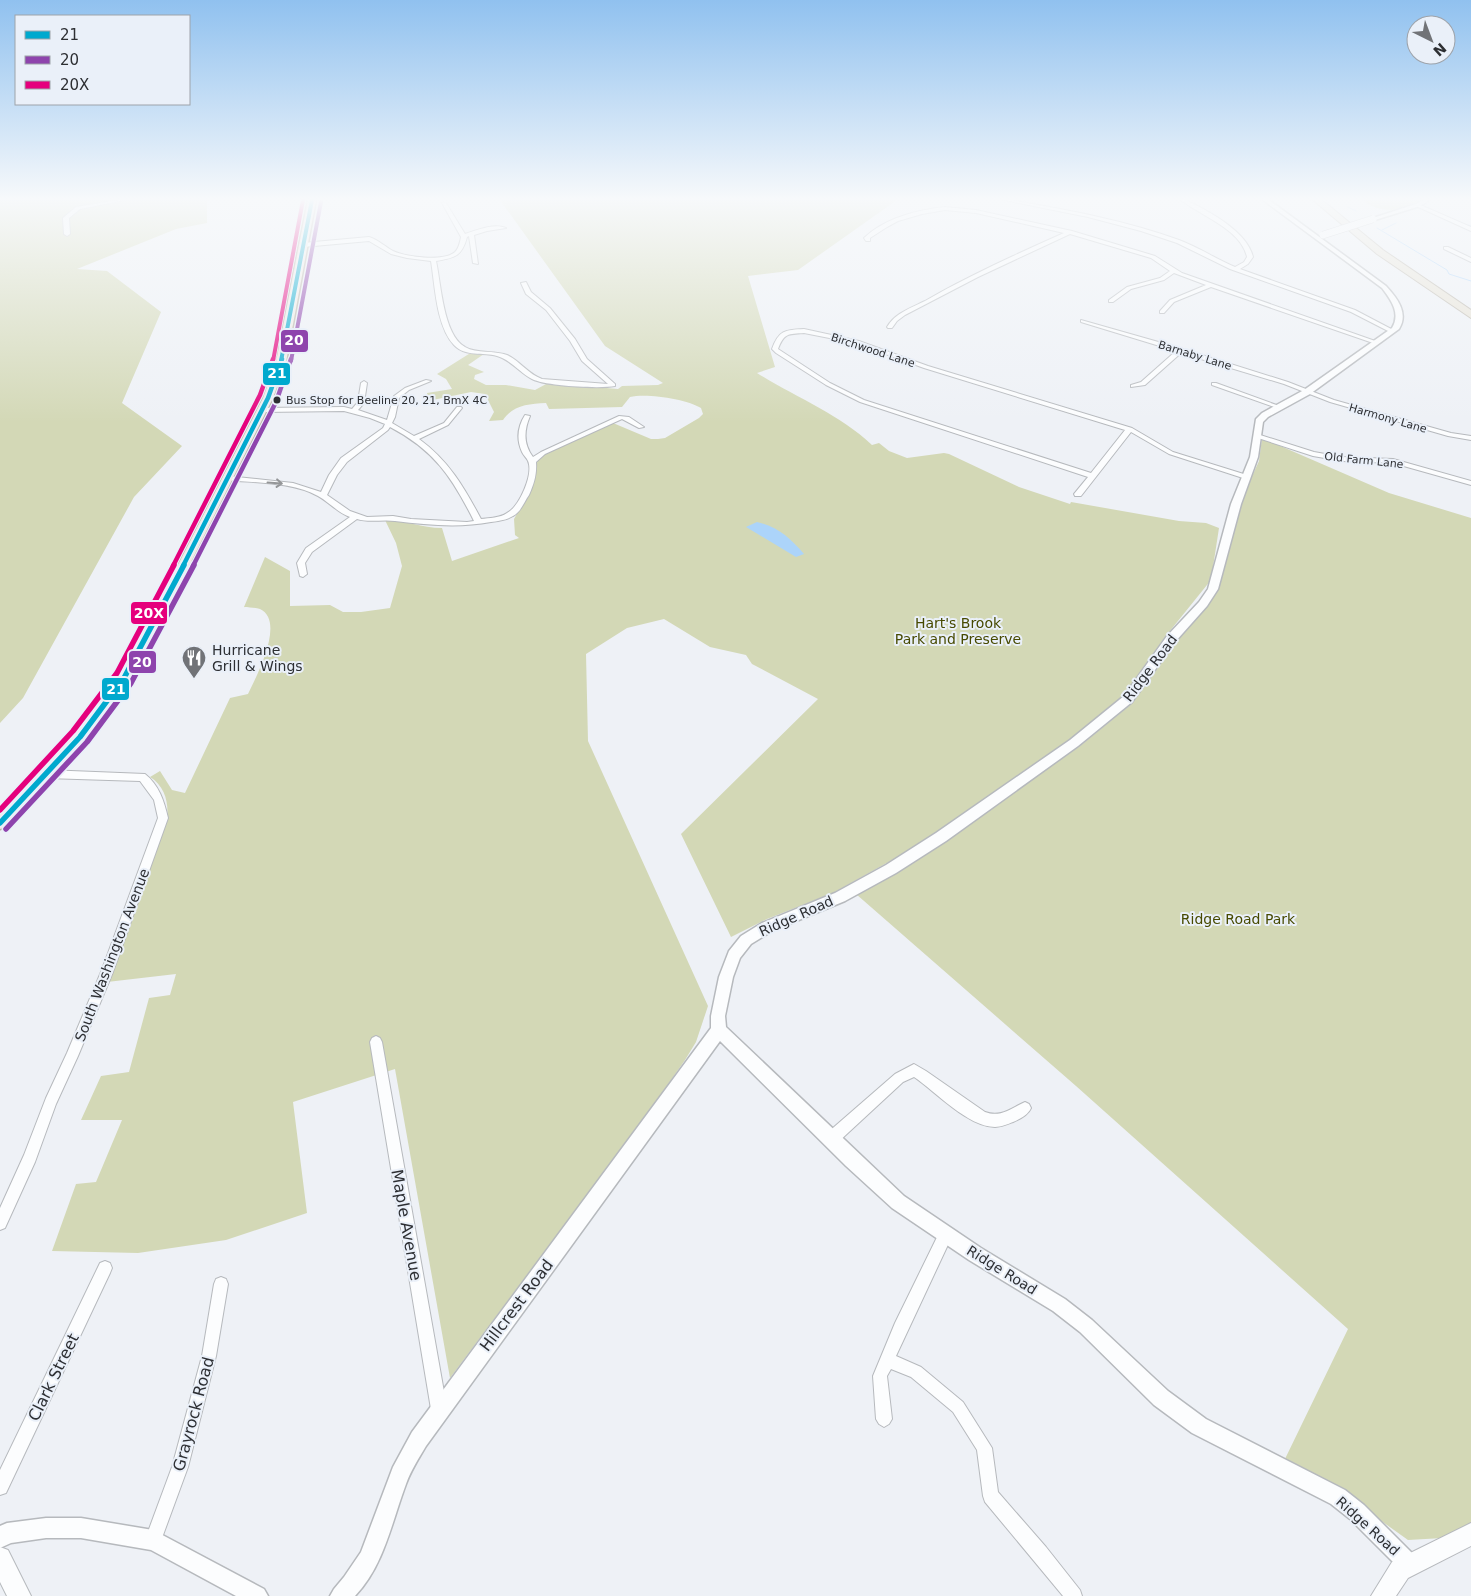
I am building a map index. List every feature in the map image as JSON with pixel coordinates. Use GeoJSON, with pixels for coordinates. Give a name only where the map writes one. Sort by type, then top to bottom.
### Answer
{"type":"FeatureCollection","features":[{"type":"Feature","properties":{"kind":"highway"},"geometry":{"type":"LineString","coordinates":[[1412,274],[1471,315]]}},
{"type":"Feature","properties":{"kind":"highway"},"geometry":{"type":"LineString","coordinates":[[1429,274],[1455,292]]}},
{"type":"Feature","properties":{"kind":"main road"},"geometry":{"type":"LineString","coordinates":[[0,823],[80,737],[106,704],[132,664],[262,410],[280,369],[298,274]]}},
{"type":"Feature","properties":{"kind":"main road"},"geometry":{"type":"LineString","coordinates":[[1383,1596],[1400,1570],[1469,1539]]}},
{"type":"Feature","properties":{"kind":"main road"},"geometry":{"type":"LineString","coordinates":[[0,1558],[19,1596]]}},
{"type":"Feature","properties":{"kind":"street"},"geometry":{"type":"LineString","coordinates":[[436,274],[441,305],[451,337],[460,347],[506,358],[537,380],[612,386],[612,383],[584,360],[573,340],[548,308],[528,293],[524,284]]}},
{"type":"Feature","properties":{"kind":"street"},"geometry":{"type":"LineString","coordinates":[[890,326],[898,318],[976,274]]}},
{"type":"Feature","properties":{"kind":"street"},"geometry":{"type":"LineString","coordinates":[[1111,301],[1129,288],[1162,280],[1169,274]]}},
{"type":"Feature","properties":{"kind":"street"},"geometry":{"type":"LineString","coordinates":[[1182,274],[1375,342]]}},
{"type":"Feature","properties":{"kind":"street"},"geometry":{"type":"LineString","coordinates":[[1251,274],[1353,310],[1392,331]]}},
{"type":"Feature","properties":{"kind":"street","name":"Ridge Road"},"geometry":{"type":"LineString","coordinates":[[1368,274],[1393,297],[1401,318],[1399,324],[1307,392],[1279,407],[1259,421],[1254,457],[1236,504],[1219,571],[1210,595],[1171,639],[1128,699],[1074,743],[941,837],[899,864],[840,897],[768,927],[746,940],[734,955],[726,977],[718,1016],[719,1030],[831,1140],[898,1202],[975,1254],[1059,1305],[1086,1326],[1161,1398],[1199,1426],[1338,1497],[1358,1512],[1410,1565]]}},
{"type":"Feature","properties":{"kind":"street"},"geometry":{"type":"LineString","coordinates":[[1162,312],[1172,301],[1210,285]]}},
{"type":"Feature","properties":{"kind":"street","name":"Barnaby Lane"},"geometry":{"type":"LineString","coordinates":[[1083,321],[1286,383],[1307,392]]}},
{"type":"Feature","properties":{"kind":"street","name":"Birchwood Lane"},"geometry":{"type":"LineString","coordinates":[[1093,476],[862,401],[828,384],[778,352],[775,349],[777,341],[787,332],[804,331],[845,339],[926,367],[1130,429],[1171,453],[1246,476]]}},
{"type":"Feature","properties":{"kind":"street"},"geometry":{"type":"LineString","coordinates":[[1133,386],[1143,384],[1181,350]]}},
{"type":"Feature","properties":{"kind":"street"},"geometry":{"type":"LineString","coordinates":[[323,496],[333,475],[344,460],[384,431],[390,424],[396,397],[407,389],[428,381]]}},
{"type":"Feature","properties":{"kind":"street"},"geometry":{"type":"LineString","coordinates":[[354,410],[361,403],[364,383]]}},
{"type":"Feature","properties":{"kind":"street"},"geometry":{"type":"LineString","coordinates":[[1214,384],[1279,407]]}},
{"type":"Feature","properties":{"kind":"street","name":"Harmony Lane"},"geometry":{"type":"LineString","coordinates":[[1307,392],[1332,402],[1450,435],[1471,438]]}},
{"type":"Feature","properties":{"kind":"street"},"geometry":{"type":"LineString","coordinates":[[262,410],[317,408],[354,410],[390,424],[414,439],[445,466],[479,523]]}},
{"type":"Feature","properties":{"kind":"street"},"geometry":{"type":"LineString","coordinates":[[414,439],[446,424],[459,408]]}},
{"type":"Feature","properties":{"kind":"street"},"geometry":{"type":"LineString","coordinates":[[227,478],[294,484],[323,496],[347,513],[366,519],[393,518],[423,522],[479,523],[510,515],[527,491],[533,473],[532,461],[522,443],[522,426],[527,416]]}},
{"type":"Feature","properties":{"kind":"street"},"geometry":{"type":"LineString","coordinates":[[532,461],[556,445],[621,417],[631,420],[635,425],[641,427]]}},
{"type":"Feature","properties":{"kind":"street"},"geometry":{"type":"LineString","coordinates":[[1078,494],[1130,429]]}},
{"type":"Feature","properties":{"kind":"street","name":"Old Farm Lane"},"geometry":{"type":"LineString","coordinates":[[1258,436],[1313,454],[1342,459],[1393,461],[1471,484]]}},
{"type":"Feature","properties":{"kind":"street"},"geometry":{"type":"LineString","coordinates":[[303,574],[301,562],[309,550],[356,516]]}},
{"type":"Feature","properties":{"kind":"street","name":"South Washington Avenue"},"geometry":{"type":"LineString","coordinates":[[0,1223],[30,1157],[50,1102],[72,1056],[107,972],[163,818],[159,799],[147,781],[142,777],[46,774]]}},
{"type":"Feature","properties":{"kind":"street","name":"Hillcrest Road"},"geometry":{"type":"LineString","coordinates":[[341,1596],[349,1589],[363,1569],[408,1459],[439,1409],[719,1030]]}},
{"type":"Feature","properties":{"kind":"street","name":"Maple Avenue"},"geometry":{"type":"LineString","coordinates":[[376,1042],[439,1409]]}},
{"type":"Feature","properties":{"kind":"street"},"geometry":{"type":"LineString","coordinates":[[831,1140],[899,1078],[914,1070],[929,1078],[977,1115],[988,1120],[1015,1115],[1025,1108]]}},
{"type":"Feature","properties":{"kind":"street"},"geometry":{"type":"LineString","coordinates":[[884,1419],[880,1376],[900,1328],[946,1234]]}},
{"type":"Feature","properties":{"kind":"street","name":"Clark Street"},"geometry":{"type":"LineString","coordinates":[[0,1487],[105,1268]]}},
{"type":"Feature","properties":{"kind":"street","name":"Grayrock Road"},"geometry":{"type":"LineString","coordinates":[[153,1540],[180,1467],[210,1356],[221,1284]]}},
{"type":"Feature","properties":{"kind":"street"},"geometry":{"type":"LineString","coordinates":[[888,1360],[916,1372],[958,1407],[984,1448],[991,1496],[1040,1552],[1074,1596]]}},
{"type":"Feature","properties":{"kind":"street"},"geometry":{"type":"LineString","coordinates":[[0,1538],[7,1533],[46,1528],[81,1528],[153,1540],[257,1596]]}},
{"type":"Feature","properties":{"kind":"green space"},"geometry":{"type":"Polygon","coordinates":[[[0,274],[112,274],[161,312],[122,403],[182,446],[134,497],[23,698],[0,723],[0,274]]]}},
{"type":"Feature","properties":{"kind":"green space","name":"Hart's Brook Park and Preserve"},"geometry":{"type":"Polygon","coordinates":[[[554,274],[761,274],[748,276],[775,367],[757,373],[831,415],[872,445],[879,443],[889,451],[907,458],[949,454],[1019,487],[1070,504],[1071,502],[1179,521],[1206,523],[1219,528],[1211,580],[1165,637],[1120,700],[1079,734],[910,850],[833,893],[767,919],[731,937],[681,834],[818,699],[752,664],[746,655],[710,647],[664,619],[627,628],[586,654],[588,741],[708,1006],[696,1042],[685,1060],[646,1116],[450,1378],[395,1069],[293,1102],[307,1213],[226,1240],[138,1253],[52,1251],[76,1184],[96,1182],[122,1120],[81,1120],[101,1076],[129,1072],[149,998],[170,995],[176,974],[107,982],[167,819],[165,795],[159,785],[150,777],[160,771],[172,790],[185,793],[230,698],[248,694],[262,663],[270,637],[270,625],[267,615],[260,609],[244,607],[265,557],[290,571],[290,606],[330,605],[343,612],[361,612],[390,608],[402,566],[396,543],[385,520],[442,528],[452,561],[519,538],[515,535],[514,519],[529,493],[538,459],[563,443],[613,423],[651,439],[665,438],[703,414],[701,408],[686,402],[656,396],[637,396],[630,397],[622,407],[549,409],[546,403],[527,405],[511,411],[503,420],[489,421],[494,412],[485,394],[471,392],[428,401],[427,393],[452,389],[446,379],[437,374],[472,352],[484,354],[468,365],[484,372],[475,375],[474,379],[486,385],[506,385],[535,390],[548,383],[618,389],[622,386],[658,385],[663,383],[605,346],[554,274]]]}},
{"type":"Feature","properties":{"kind":"green space","name":"Ridge Road Park"},"geometry":{"type":"Polygon","coordinates":[[[1262,438],[1389,493],[1471,518],[1471,1524],[1443,1538],[1408,1540],[1352,1500],[1284,1461],[1348,1329],[1076,1086],[856,894],[894,875],[1080,746],[1129,706],[1179,637],[1210,602],[1226,561],[1229,543],[1244,494],[1259,461],[1262,438]]]}},
{"type":"Feature","properties":{"kind":"water"},"geometry":{"type":"Polygon","coordinates":[[[757,522],[783,534],[804,554],[796,557],[746,527],[757,522]]]}},
{"type":"Feature","properties":{"kind":"waterway"},"geometry":{"type":"LineString","coordinates":[[1451,274],[1471,281]]}},
{"type":"Feature","properties":{"kind":"transit line","name":"20X"},"geometry":{"type":"LineString","coordinates":[[0,810],[73,731],[117,673],[260,395],[273,360],[289,274]]}},
{"type":"Feature","properties":{"kind":"transit line","name":"21"},"geometry":{"type":"LineString","coordinates":[[0,823],[80,737],[124,678],[162,608],[268,398],[281,362],[298,274]]}},
{"type":"Feature","properties":{"kind":"transit line","name":"20"},"geometry":{"type":"LineString","coordinates":[[6,829],[87,742],[131,683],[170,612],[276,402],[290,364],[307,274]]}},
{"type":"Feature","properties":{"kind":"place","name":"Bus Stop for Beeline 20, 21, BmX 4C"},"geometry":{"type":"Point","coordinates":[277,400]}},
{"type":"Feature","properties":{"kind":"place","name":"Hurricane Grill & Wings"},"geometry":{"type":"Point","coordinates":[194,679]}}]}
